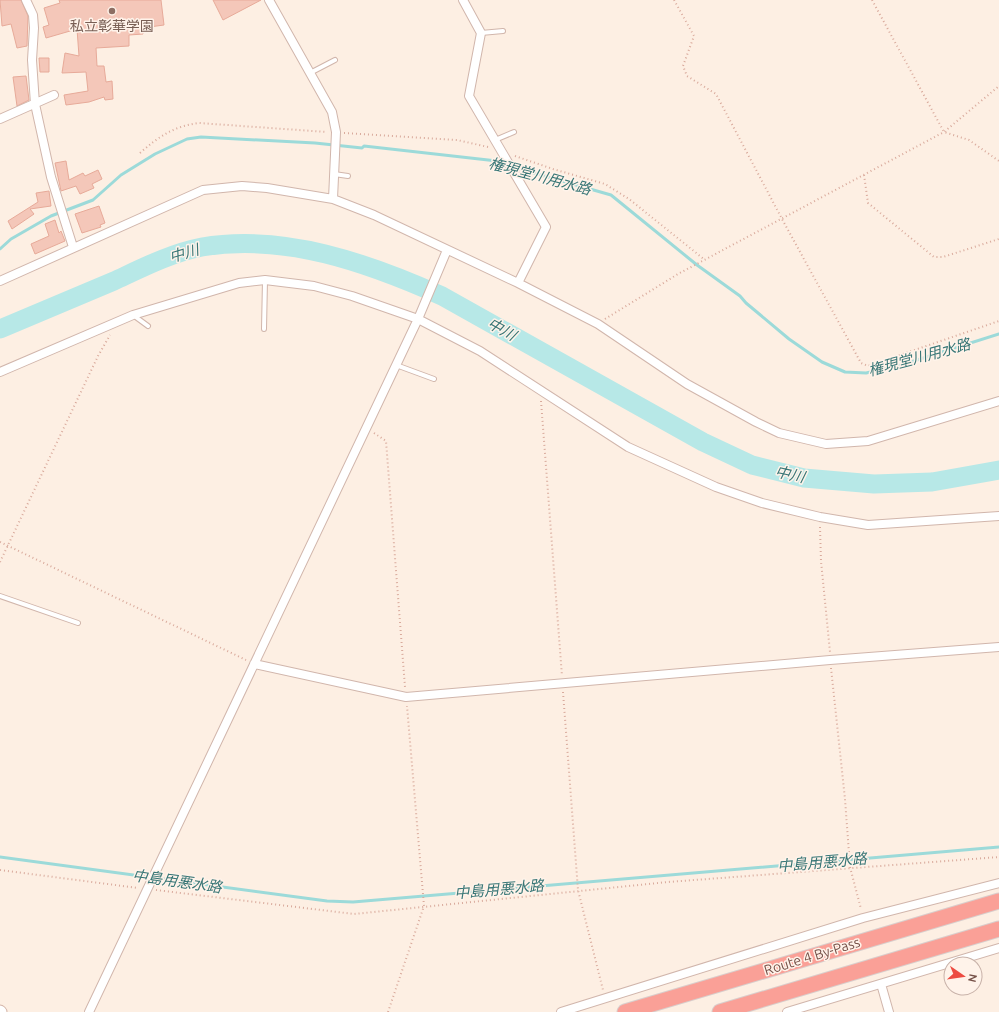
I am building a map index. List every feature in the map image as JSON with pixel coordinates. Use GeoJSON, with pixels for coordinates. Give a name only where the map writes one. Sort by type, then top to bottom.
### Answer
{"type":"FeatureCollection","features":[{"type":"Feature","properties":{"kind":"highway","name":"Route 4 By-Pass"},"geometry":{"type":"LineString","coordinates":[[625,1012],[999,901]]}},
{"type":"Feature","properties":{"kind":"highway","name":"Route 4 By-Pass"},"geometry":{"type":"LineString","coordinates":[[720,1012],[999,930]]}},
{"type":"Feature","properties":{"kind":"street"},"geometry":{"type":"LineString","coordinates":[[26,0],[33,15],[34,28],[32,60],[35,104],[52,177],[73,247]]}},
{"type":"Feature","properties":{"kind":"street"},"geometry":{"type":"LineString","coordinates":[[269,0],[332,112],[336,132],[333,199]]}},
{"type":"Feature","properties":{"kind":"street"},"geometry":{"type":"LineString","coordinates":[[463,0],[481,33],[469,96],[546,227],[518,283]]}},
{"type":"Feature","properties":{"kind":"street"},"geometry":{"type":"LineString","coordinates":[[0,119],[54,95]]}},
{"type":"Feature","properties":{"kind":"street"},"geometry":{"type":"LineString","coordinates":[[0,281],[203,190],[242,186],[267,188],[333,199],[374,215],[446,254],[518,283],[598,324],[687,384],[779,433],[826,444],[868,441],[999,401]]}},
{"type":"Feature","properties":{"kind":"street"},"geometry":{"type":"LineString","coordinates":[[89,1012],[422,311],[446,254]]}},
{"type":"Feature","properties":{"kind":"street"},"geometry":{"type":"LineString","coordinates":[[0,372],[133,314],[239,283],[265,280],[326,289],[418,319],[480,351],[628,447],[716,487],[762,503],[820,517],[868,525],[999,516]]}},
{"type":"Feature","properties":{"kind":"street"},"geometry":{"type":"LineString","coordinates":[[254,664],[406,697],[830,660],[999,647]]}},
{"type":"Feature","properties":{"kind":"street"},"geometry":{"type":"LineString","coordinates":[[561,1012],[863,918],[999,883]]}},
{"type":"Feature","properties":{"kind":"street"},"geometry":{"type":"LineString","coordinates":[[787,1012],[999,948]]}},
{"type":"Feature","properties":{"kind":"street"},"geometry":{"type":"LineString","coordinates":[[881,984],[889,1012]]}},
{"type":"Feature","properties":{"kind":"lane"},"geometry":{"type":"LineString","coordinates":[[481,33],[503,31]]}},
{"type":"Feature","properties":{"kind":"lane"},"geometry":{"type":"LineString","coordinates":[[310,73],[335,60]]}},
{"type":"Feature","properties":{"kind":"lane"},"geometry":{"type":"LineString","coordinates":[[495,140],[514,132]]}},
{"type":"Feature","properties":{"kind":"lane"},"geometry":{"type":"LineString","coordinates":[[334,174],[348,176]]}},
{"type":"Feature","properties":{"kind":"lane"},"geometry":{"type":"LineString","coordinates":[[264,329],[265,280]]}},
{"type":"Feature","properties":{"kind":"lane"},"geometry":{"type":"LineString","coordinates":[[133,314],[148,326]]}},
{"type":"Feature","properties":{"kind":"lane"},"geometry":{"type":"LineString","coordinates":[[396,365],[434,379]]}},
{"type":"Feature","properties":{"kind":"lane"},"geometry":{"type":"LineString","coordinates":[[0,596],[78,623]]}},
{"type":"Feature","properties":{"kind":"path"},"geometry":{"type":"LineString","coordinates":[[674,0],[694,36],[683,66],[687,76],[716,94],[782,219],[861,363],[868,366],[999,321]]}},
{"type":"Feature","properties":{"kind":"path"},"geometry":{"type":"LineString","coordinates":[[872,0],[944,132],[969,140],[999,161]]}},
{"type":"Feature","properties":{"kind":"path"},"geometry":{"type":"LineString","coordinates":[[598,324],[610,315],[705,260],[944,132],[999,86]]}},
{"type":"Feature","properties":{"kind":"path"},"geometry":{"type":"LineString","coordinates":[[140,153],[156,139],[172,129],[186,124],[199,123],[457,140],[501,151],[553,170],[605,184],[629,199],[705,260]]}},
{"type":"Feature","properties":{"kind":"path"},"geometry":{"type":"LineString","coordinates":[[864,175],[868,203],[934,257],[943,257],[999,239]]}},
{"type":"Feature","properties":{"kind":"path"},"geometry":{"type":"LineString","coordinates":[[0,562],[98,356],[119,320]]}},
{"type":"Feature","properties":{"kind":"path"},"geometry":{"type":"LineString","coordinates":[[541,390],[578,890],[605,999]]}},
{"type":"Feature","properties":{"kind":"path"},"geometry":{"type":"LineString","coordinates":[[366,428],[386,441],[424,906],[388,1012]]}},
{"type":"Feature","properties":{"kind":"path"},"geometry":{"type":"LineString","coordinates":[[820,517],[820,561],[845,799],[850,867],[863,918]]}},
{"type":"Feature","properties":{"kind":"path"},"geometry":{"type":"LineString","coordinates":[[0,542],[254,664]]}},
{"type":"Feature","properties":{"kind":"path"},"geometry":{"type":"LineString","coordinates":[[0,870],[148,890],[354,914],[578,890],[850,867],[999,857]]}},
{"type":"Feature","properties":{"kind":"building"},"geometry":{"type":"Polygon","coordinates":[[[0,0],[21,0],[28,16],[27,46],[17,48],[11,24],[2,26],[0,0]]]}},
{"type":"Feature","properties":{"kind":"building"},"geometry":{"type":"Polygon","coordinates":[[[59,0],[161,0],[164,25],[142,28],[143,34],[129,35],[129,46],[96,48],[97,66],[104,66],[106,82],[112,81],[113,99],[105,100],[104,97],[89,102],[66,105],[64,95],[88,91],[86,72],[62,73],[65,53],[79,56],[77,29],[46,38],[43,27],[49,25],[44,8],[60,3],[59,0]]]}},
{"type":"Feature","properties":{"kind":"building"},"geometry":{"type":"Polygon","coordinates":[[[213,0],[261,0],[223,20],[213,0]]]}},
{"type":"Feature","properties":{"kind":"building"},"geometry":{"type":"Polygon","coordinates":[[[39,58],[49,58],[49,72],[40,72],[39,58]]]}},
{"type":"Feature","properties":{"kind":"building"},"geometry":{"type":"Polygon","coordinates":[[[26,76],[29,100],[17,106],[13,77],[26,76]]]}},
{"type":"Feature","properties":{"kind":"building"},"geometry":{"type":"Polygon","coordinates":[[[66,161],[69,180],[83,173],[85,176],[98,170],[102,179],[92,184],[94,188],[80,194],[76,186],[61,191],[55,163],[66,161]]]}},
{"type":"Feature","properties":{"kind":"building"},"geometry":{"type":"Polygon","coordinates":[[[49,191],[51,206],[30,209],[34,214],[12,229],[8,221],[38,202],[36,193],[49,191]]]}},
{"type":"Feature","properties":{"kind":"building"},"geometry":{"type":"Polygon","coordinates":[[[99,206],[105,223],[100,225],[101,227],[82,233],[75,214],[99,206]]]}},
{"type":"Feature","properties":{"kind":"building"},"geometry":{"type":"Polygon","coordinates":[[[55,220],[59,233],[61,231],[65,241],[35,254],[31,244],[49,236],[45,224],[55,220]]]}},
{"type":"Feature","properties":{"kind":"waterway","name":"権現堂川用水路"},"geometry":{"type":"LineString","coordinates":[[0,249],[11,239],[51,216],[93,200],[121,175],[155,154],[187,139],[201,137],[315,143],[362,148],[364,146],[497,161],[508,165]]}},
{"type":"Feature","properties":{"kind":"waterway","name":"権現堂川用水路"},"geometry":{"type":"LineString","coordinates":[[513,167],[611,195],[697,265],[740,296],[746,303],[789,339],[822,362],[845,372],[866,373],[898,366],[999,334]]}},
{"type":"Feature","properties":{"kind":"waterway","name":"中川"},"geometry":{"type":"LineString","coordinates":[[0,329],[114,281],[157,261],[179,253],[202,247],[233,244],[264,244],[294,248],[355,262],[385,272],[442,296],[703,442],[752,465],[804,478],[874,484],[932,482],[999,470]]}},
{"type":"Feature","properties":{"kind":"waterway","name":"中島用悪水路"},"geometry":{"type":"LineString","coordinates":[[0,857],[327,901],[353,902],[999,847]]}},
{"type":"Feature","properties":{"kind":"place","name":"私立彰華学園"},"geometry":{"type":"Point","coordinates":[112,11]}}]}
